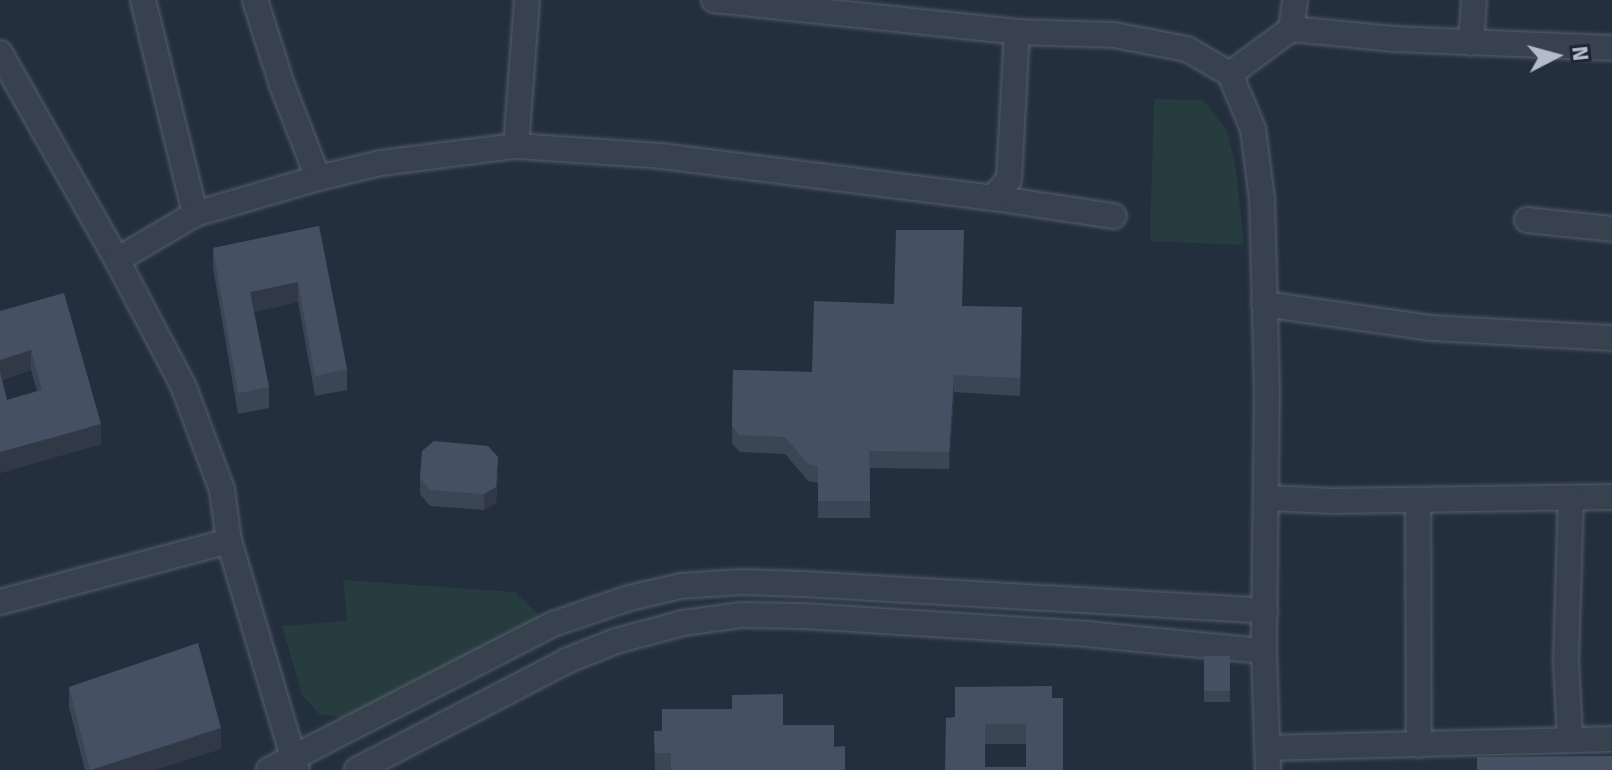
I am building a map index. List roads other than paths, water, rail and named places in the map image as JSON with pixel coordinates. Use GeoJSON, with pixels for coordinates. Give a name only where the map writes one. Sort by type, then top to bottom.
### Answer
{"type":"FeatureCollection","features":[{"type":"Feature","properties":{"kind":"street"},"geometry":{"type":"LineString","coordinates":[[143,0],[195,214]]}},
{"type":"Feature","properties":{"kind":"street"},"geometry":{"type":"LineString","coordinates":[[255,0],[282,85],[318,178]]}},
{"type":"Feature","properties":{"kind":"street"},"geometry":{"type":"LineString","coordinates":[[516,146],[527,0]]}},
{"type":"Feature","properties":{"kind":"street"},"geometry":{"type":"LineString","coordinates":[[714,0],[932,12],[1017,32],[1114,35],[1187,49],[1230,74],[1253,129],[1262,199],[1268,498],[1264,651],[1268,759],[1419,745],[1612,739]]}},
{"type":"Feature","properties":{"kind":"street"},"geometry":{"type":"LineString","coordinates":[[1291,29],[1295,0]]}},
{"type":"Feature","properties":{"kind":"street"},"geometry":{"type":"LineString","coordinates":[[1471,43],[1474,0]]}},
{"type":"Feature","properties":{"kind":"street"},"geometry":{"type":"LineString","coordinates":[[1230,74],[1291,29],[1471,43],[1612,48]]}},
{"type":"Feature","properties":{"kind":"street"},"geometry":{"type":"LineString","coordinates":[[993,198],[1009,179],[1017,32]]}},
{"type":"Feature","properties":{"kind":"street"},"geometry":{"type":"LineString","coordinates":[[0,53],[117,260],[192,409],[222,490],[229,541],[295,765]]}},
{"type":"Feature","properties":{"kind":"street"},"geometry":{"type":"LineString","coordinates":[[117,260],[195,214],[318,178],[381,163],[516,146],[661,156],[1114,216]]}},
{"type":"Feature","properties":{"kind":"street"},"geometry":{"type":"LineString","coordinates":[[1527,220],[1612,229]]}},
{"type":"Feature","properties":{"kind":"street"},"geometry":{"type":"LineString","coordinates":[[1264,304],[1431,328],[1612,338]]}},
{"type":"Feature","properties":{"kind":"street"},"geometry":{"type":"LineString","coordinates":[[1268,498],[1418,501],[1612,497]]}},
{"type":"Feature","properties":{"kind":"street"},"geometry":{"type":"LineString","coordinates":[[1570,738],[1566,662],[1571,498]]}},
{"type":"Feature","properties":{"kind":"street"},"geometry":{"type":"LineString","coordinates":[[1418,501],[1419,745]]}},
{"type":"Feature","properties":{"kind":"street"},"geometry":{"type":"LineString","coordinates":[[0,602],[229,541]]}},
{"type":"Feature","properties":{"kind":"street"},"geometry":{"type":"LineString","coordinates":[[269,770],[295,765],[553,624],[629,598],[681,586],[741,582],[803,584],[1265,611]]}},
{"type":"Feature","properties":{"kind":"street"},"geometry":{"type":"LineString","coordinates":[[803,584],[803,616]]}},
{"type":"Feature","properties":{"kind":"street"},"geometry":{"type":"LineString","coordinates":[[357,770],[566,661],[616,641],[698,621],[742,615],[1086,634],[1264,651]]}}]}
